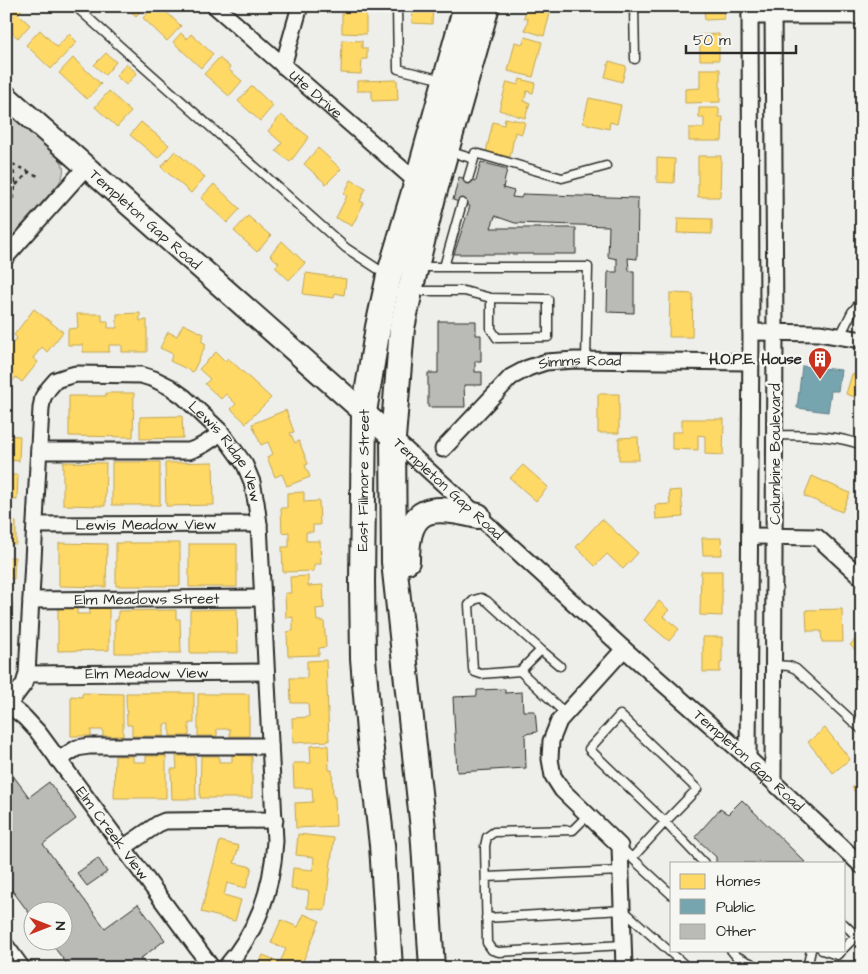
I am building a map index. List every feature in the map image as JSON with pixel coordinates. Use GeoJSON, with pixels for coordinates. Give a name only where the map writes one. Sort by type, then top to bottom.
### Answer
{"type":"FeatureCollection","features":[{"type":"Feature","properties":{"kind":"main road","name":"East Fillmore Street"},"geometry":{"type":"LineString","coordinates":[[390,968],[382,845],[369,732],[364,658],[362,572],[364,412],[378,327],[389,276],[466,6]]}},
{"type":"Feature","properties":{"kind":"main road","name":"East Fillmore Street"},"geometry":{"type":"LineString","coordinates":[[432,968],[423,829],[394,562],[393,438],[402,328],[415,267],[487,6]]}},
{"type":"Feature","properties":{"kind":"main road"},"geometry":{"type":"LineString","coordinates":[[402,640],[408,590],[408,542],[412,526],[418,518],[433,510],[451,510],[478,516]]}},
{"type":"Feature","properties":{"kind":"street","name":"Ute Drive"},"geometry":{"type":"LineString","coordinates":[[215,6],[417,182]]}},
{"type":"Feature","properties":{"kind":"street"},"geometry":{"type":"LineString","coordinates":[[283,66],[300,6]]}},
{"type":"Feature","properties":{"kind":"street"},"geometry":{"type":"LineString","coordinates":[[750,11],[862,16]]}},
{"type":"Feature","properties":{"kind":"street","name":"Columbine Boulevard"},"geometry":{"type":"LineString","coordinates":[[748,758],[751,332],[750,11]]}},
{"type":"Feature","properties":{"kind":"street","name":"Columbine Boulevard"},"geometry":{"type":"LineString","coordinates":[[773,11],[775,331],[773,781]]}},
{"type":"Feature","properties":{"kind":"street","name":"Templeton Gap Road"},"geometry":{"type":"LineString","coordinates":[[6,96],[393,438],[624,649],[748,758],[862,866]]}},
{"type":"Feature","properties":{"kind":"street"},"geometry":{"type":"LineString","coordinates":[[6,257],[86,167]]}},
{"type":"Feature","properties":{"kind":"street"},"geometry":{"type":"LineString","coordinates":[[751,332],[775,331],[840,336],[862,340]]}},
{"type":"Feature","properties":{"kind":"street","name":"Simms Road"},"geometry":{"type":"LineString","coordinates":[[443,449],[511,378],[528,368],[546,362],[586,360],[750,362]]}},
{"type":"Feature","properties":{"kind":"street","name":"Lewis Ridge View"},"geometry":{"type":"LineString","coordinates":[[8,703],[24,684],[28,674],[43,396],[56,380],[76,374],[140,375],[154,379],[184,396],[221,432],[245,465],[252,482],[259,524],[274,820],[274,862],[263,907],[252,931],[226,968]]}},
{"type":"Feature","properties":{"kind":"street"},"geometry":{"type":"LineString","coordinates":[[39,451],[189,451],[212,440],[221,432]]}},
{"type":"Feature","properties":{"kind":"street","name":"Lewis Meadow View"},"geometry":{"type":"LineString","coordinates":[[35,525],[259,524]]}},
{"type":"Feature","properties":{"kind":"street"},"geometry":{"type":"LineString","coordinates":[[750,536],[817,538],[862,578]]}},
{"type":"Feature","properties":{"kind":"street","name":"Elm Meadows Street"},"geometry":{"type":"LineString","coordinates":[[31,600],[263,598]]}},
{"type":"Feature","properties":{"kind":"street"},"geometry":{"type":"LineString","coordinates":[[624,649],[559,721],[551,740],[550,759],[552,776],[562,790],[620,846],[626,966]]}},
{"type":"Feature","properties":{"kind":"street","name":"Elm Meadow View"},"geometry":{"type":"LineString","coordinates":[[28,674],[266,672]]}},
{"type":"Feature","properties":{"kind":"street","name":"Elm Creek View"},"geometry":{"type":"LineString","coordinates":[[8,703],[38,732],[212,968]]}},
{"type":"Feature","properties":{"kind":"street"},"geometry":{"type":"LineString","coordinates":[[58,760],[77,748],[89,746],[270,746]]}},
{"type":"Feature","properties":{"kind":"street"},"geometry":{"type":"LineString","coordinates":[[123,848],[165,821],[274,820]]}},
{"type":"Feature","properties":{"kind":"street"},"geometry":{"type":"LineString","coordinates":[[6,946],[22,968]]}},
{"type":"Feature","properties":{"kind":"lane"},"geometry":{"type":"LineString","coordinates":[[75,6],[346,248],[389,276]]}},
{"type":"Feature","properties":{"kind":"lane"},"geometry":{"type":"LineString","coordinates":[[397,6],[398,69],[445,81]]}},
{"type":"Feature","properties":{"kind":"lane"},"geometry":{"type":"LineString","coordinates":[[634,6],[635,59]]}},
{"type":"Feature","properties":{"kind":"lane"},"geometry":{"type":"LineString","coordinates":[[446,151],[474,159]]}},
{"type":"Feature","properties":{"kind":"lane"},"geometry":{"type":"LineString","coordinates":[[468,179],[475,153],[562,178],[606,166]]}},
{"type":"Feature","properties":{"kind":"lane"},"geometry":{"type":"LineString","coordinates":[[444,267],[462,203]]}},
{"type":"Feature","properties":{"kind":"lane"},"geometry":{"type":"LineString","coordinates":[[415,267],[588,267],[586,360]]}},
{"type":"Feature","properties":{"kind":"lane"},"geometry":{"type":"LineString","coordinates":[[410,291],[464,291],[491,298],[548,299],[548,337],[497,338],[491,329],[491,298]]}},
{"type":"Feature","properties":{"kind":"lane"},"geometry":{"type":"LineString","coordinates":[[840,336],[852,312],[862,300]]}},
{"type":"Feature","properties":{"kind":"lane"},"geometry":{"type":"LineString","coordinates":[[775,435],[847,439],[862,446]]}},
{"type":"Feature","properties":{"kind":"lane"},"geometry":{"type":"LineString","coordinates":[[541,650],[520,671],[481,674],[475,672],[473,668],[469,604],[481,598],[487,601],[560,666]]}},
{"type":"Feature","properties":{"kind":"lane"},"geometry":{"type":"LineString","coordinates":[[774,666],[789,666],[796,669],[862,730]]}},
{"type":"Feature","properties":{"kind":"lane"},"geometry":{"type":"LineString","coordinates":[[520,671],[566,714]]}},
{"type":"Feature","properties":{"kind":"lane"},"geometry":{"type":"LineString","coordinates":[[632,858],[665,822],[697,789],[620,715],[589,749],[665,822],[703,862]]}},
{"type":"Feature","properties":{"kind":"lane"},"geometry":{"type":"LineString","coordinates":[[588,815],[573,830],[494,832],[487,837],[485,846],[487,943],[492,950],[499,952],[624,945]]}},
{"type":"Feature","properties":{"kind":"lane"},"geometry":{"type":"LineString","coordinates":[[620,846],[670,893]]}},
{"type":"Feature","properties":{"kind":"lane"},"geometry":{"type":"LineString","coordinates":[[486,877],[621,871]]}},
{"type":"Feature","properties":{"kind":"lane"},"geometry":{"type":"LineString","coordinates":[[486,918],[623,910],[670,952]]}},
{"type":"Feature","properties":{"kind":"lane"},"geometry":{"type":"LineString","coordinates":[[846,926],[856,936],[846,946]]}},
{"type":"Feature","properties":{"kind":"lane"},"geometry":{"type":"LineString","coordinates":[[670,952],[688,968]]}},
{"type":"Feature","properties":{"kind":"lane"},"geometry":{"type":"LineString","coordinates":[[733,952],[736,956],[761,968]]}},
{"type":"Feature","properties":{"kind":"lane"},"geometry":{"type":"LineString","coordinates":[[807,968],[811,952]]}},
{"type":"Feature","properties":{"kind":"lane"},"geometry":{"type":"LineString","coordinates":[[828,952],[837,955],[840,952]]}},
{"type":"Feature","properties":{"kind":"path"},"geometry":{"type":"LineString","coordinates":[[6,157],[11,163],[15,186],[13,198],[6,211]]}},
{"type":"Feature","properties":{"kind":"path"},"geometry":{"type":"LineString","coordinates":[[11,163],[38,176]]}},
{"type":"Feature","properties":{"kind":"path"},"geometry":{"type":"LineString","coordinates":[[15,186],[29,172]]}},
{"type":"Feature","properties":{"kind":"shaded area"},"geometry":{"type":"Polygon","coordinates":[[[6,111],[59,157],[64,170],[59,183],[6,243],[6,111]]]}},
{"type":"Feature","properties":{"kind":"building: Homes"},"geometry":{"type":"Polygon","coordinates":[[[6,6],[24,6],[18,14],[30,25],[18,38],[6,28],[6,6]]]}},
{"type":"Feature","properties":{"kind":"building: Homes"},"geometry":{"type":"Polygon","coordinates":[[[125,6],[145,6],[136,16],[125,6]]]}},
{"type":"Feature","properties":{"kind":"building: Homes"},"geometry":{"type":"Polygon","coordinates":[[[154,6],[160,6],[181,26],[167,41],[143,18],[154,6]]]}},
{"type":"Feature","properties":{"kind":"building: Homes"},"geometry":{"type":"Polygon","coordinates":[[[342,6],[366,6],[366,34],[342,33],[342,6]]]}},
{"type":"Feature","properties":{"kind":"building: Homes"},"geometry":{"type":"Polygon","coordinates":[[[413,6],[433,6],[432,24],[412,23],[413,6]]]}},
{"type":"Feature","properties":{"kind":"building: Homes"},"geometry":{"type":"Polygon","coordinates":[[[527,6],[552,6],[544,36],[525,30],[528,19],[524,18],[527,6]]]}},
{"type":"Feature","properties":{"kind":"building: Homes"},"geometry":{"type":"Polygon","coordinates":[[[704,6],[723,6],[724,19],[705,20],[704,6]]]}},
{"type":"Feature","properties":{"kind":"building: Homes"},"geometry":{"type":"Polygon","coordinates":[[[40,30],[57,47],[69,34],[77,42],[51,69],[26,45],[40,30]]]}},
{"type":"Feature","properties":{"kind":"building: Homes"},"geometry":{"type":"Polygon","coordinates":[[[181,33],[187,39],[191,34],[213,54],[201,68],[173,42],[181,33]]]}},
{"type":"Feature","properties":{"kind":"building: Homes"},"geometry":{"type":"Polygon","coordinates":[[[719,34],[719,60],[700,60],[700,35],[719,34]]]}},
{"type":"Feature","properties":{"kind":"building: Homes"},"geometry":{"type":"Polygon","coordinates":[[[525,37],[542,42],[533,77],[508,71],[515,42],[523,44],[525,37]]]}},
{"type":"Feature","properties":{"kind":"building: Homes"},"geometry":{"type":"Polygon","coordinates":[[[342,40],[362,41],[362,48],[367,48],[367,59],[362,59],[361,74],[341,73],[342,40]]]}},
{"type":"Feature","properties":{"kind":"building: Homes"},"geometry":{"type":"Polygon","coordinates":[[[106,53],[116,62],[105,75],[94,65],[106,53]]]}},
{"type":"Feature","properties":{"kind":"building: Homes"},"geometry":{"type":"Polygon","coordinates":[[[73,58],[101,84],[87,99],[59,73],[73,58]]]}},
{"type":"Feature","properties":{"kind":"building: Homes"},"geometry":{"type":"Polygon","coordinates":[[[219,58],[242,81],[229,96],[204,74],[219,58]]]}},
{"type":"Feature","properties":{"kind":"building: Homes"},"geometry":{"type":"Polygon","coordinates":[[[609,61],[626,66],[622,82],[605,77],[609,61]]]}},
{"type":"Feature","properties":{"kind":"building: Homes"},"geometry":{"type":"Polygon","coordinates":[[[126,64],[137,73],[126,85],[116,76],[126,64]]]}},
{"type":"Feature","properties":{"kind":"building: Homes"},"geometry":{"type":"Polygon","coordinates":[[[700,69],[720,69],[720,102],[685,103],[685,89],[700,88],[700,69]]]}},
{"type":"Feature","properties":{"kind":"building: Homes"},"geometry":{"type":"Polygon","coordinates":[[[520,79],[535,83],[533,93],[527,91],[524,101],[530,103],[525,118],[499,110],[507,82],[518,85],[520,79]]]}},
{"type":"Feature","properties":{"kind":"building: Homes"},"geometry":{"type":"Polygon","coordinates":[[[397,80],[398,100],[372,101],[372,91],[357,91],[357,81],[397,80]]]}},
{"type":"Feature","properties":{"kind":"building: Homes"},"geometry":{"type":"Polygon","coordinates":[[[252,86],[273,106],[260,121],[238,101],[252,86]]]}},
{"type":"Feature","properties":{"kind":"building: Homes"},"geometry":{"type":"Polygon","coordinates":[[[109,91],[131,112],[117,127],[95,107],[109,91]]]}},
{"type":"Feature","properties":{"kind":"building: Homes"},"geometry":{"type":"Polygon","coordinates":[[[589,98],[621,105],[617,124],[610,122],[609,129],[583,123],[589,98]]]}},
{"type":"Feature","properties":{"kind":"building: Homes"},"geometry":{"type":"Polygon","coordinates":[[[699,108],[719,108],[719,117],[723,117],[722,141],[689,141],[689,128],[704,128],[704,118],[699,118],[699,108]]]}},
{"type":"Feature","properties":{"kind":"building: Homes"},"geometry":{"type":"Polygon","coordinates":[[[281,115],[309,137],[290,162],[276,151],[282,143],[268,131],[281,115]]]}},
{"type":"Feature","properties":{"kind":"building: Homes"},"geometry":{"type":"Polygon","coordinates":[[[505,118],[525,122],[522,134],[515,132],[510,157],[486,152],[493,122],[504,125],[505,118]]]}},
{"type":"Feature","properties":{"kind":"building: Homes"},"geometry":{"type":"Polygon","coordinates":[[[141,122],[169,145],[158,158],[130,135],[141,122]]]}},
{"type":"Feature","properties":{"kind":"building: Homes"},"geometry":{"type":"Polygon","coordinates":[[[318,148],[341,169],[326,184],[304,164],[318,148]]]}},
{"type":"Feature","properties":{"kind":"building: Homes"},"geometry":{"type":"Polygon","coordinates":[[[175,151],[205,177],[191,193],[161,167],[175,151]]]}},
{"type":"Feature","properties":{"kind":"building: Homes"},"geometry":{"type":"Polygon","coordinates":[[[698,156],[721,156],[720,197],[698,197],[698,156]]]}},
{"type":"Feature","properties":{"kind":"building: Homes"},"geometry":{"type":"Polygon","coordinates":[[[657,158],[675,159],[674,183],[657,182],[657,158]]]}},
{"type":"Feature","properties":{"kind":"building: Homes"},"geometry":{"type":"Polygon","coordinates":[[[351,180],[366,188],[360,201],[364,203],[352,226],[336,218],[347,196],[344,194],[351,180]]]}},
{"type":"Feature","properties":{"kind":"building: Homes"},"geometry":{"type":"Polygon","coordinates":[[[214,184],[240,209],[227,223],[201,198],[214,184]]]}},
{"type":"Feature","properties":{"kind":"building: Homes"},"geometry":{"type":"Polygon","coordinates":[[[248,216],[271,236],[257,252],[234,231],[248,216]]]}},
{"type":"Feature","properties":{"kind":"building: Homes"},"geometry":{"type":"Polygon","coordinates":[[[678,218],[712,219],[712,234],[677,233],[678,218]]]}},
{"type":"Feature","properties":{"kind":"building: Homes"},"geometry":{"type":"Polygon","coordinates":[[[282,241],[305,263],[289,280],[275,267],[279,263],[270,255],[282,241]]]}},
{"type":"Feature","properties":{"kind":"building: Homes"},"geometry":{"type":"Polygon","coordinates":[[[306,273],[346,279],[344,295],[335,293],[334,298],[303,294],[306,273]]]}},
{"type":"Feature","properties":{"kind":"building: Homes"},"geometry":{"type":"Polygon","coordinates":[[[670,293],[693,294],[692,337],[669,337],[670,293]]]}},
{"type":"Feature","properties":{"kind":"building: Homes"},"geometry":{"type":"Polygon","coordinates":[[[34,309],[63,332],[47,352],[42,347],[33,358],[38,362],[22,382],[16,377],[7,389],[6,346],[9,348],[17,338],[14,335],[34,309]]]}},
{"type":"Feature","properties":{"kind":"building: Homes"},"geometry":{"type":"Polygon","coordinates":[[[140,313],[140,321],[147,320],[147,352],[122,352],[122,345],[109,345],[109,352],[83,352],[83,345],[68,345],[68,329],[78,328],[77,314],[102,314],[102,321],[108,321],[108,328],[117,328],[117,314],[140,313]]]}},
{"type":"Feature","properties":{"kind":"building: Homes"},"geometry":{"type":"Polygon","coordinates":[[[183,324],[204,334],[201,341],[206,344],[193,372],[170,361],[173,354],[160,348],[168,332],[177,336],[183,324]]]}},
{"type":"Feature","properties":{"kind":"building: Homes"},"geometry":{"type":"Polygon","coordinates":[[[216,352],[225,361],[228,358],[271,398],[246,423],[231,409],[236,404],[226,394],[221,399],[205,384],[210,379],[199,369],[216,352]]]}},
{"type":"Feature","properties":{"kind":"building: Homes"},"geometry":{"type":"Polygon","coordinates":[[[852,374],[862,377],[862,399],[846,394],[852,374]]]}},
{"type":"Feature","properties":{"kind":"building: Homes"},"geometry":{"type":"Polygon","coordinates":[[[106,393],[134,393],[133,437],[69,436],[69,396],[106,396],[106,393]]]}},
{"type":"Feature","properties":{"kind":"building: Homes"},"geometry":{"type":"Polygon","coordinates":[[[598,394],[619,394],[619,433],[598,433],[598,394]]]}},
{"type":"Feature","properties":{"kind":"building: Homes"},"geometry":{"type":"Polygon","coordinates":[[[286,410],[294,432],[290,433],[295,443],[299,441],[308,464],[305,465],[310,477],[287,486],[282,474],[275,477],[267,457],[273,454],[268,442],[261,445],[252,424],[286,410]]]}},
{"type":"Feature","properties":{"kind":"building: Homes"},"geometry":{"type":"Polygon","coordinates":[[[182,416],[183,438],[140,439],[140,417],[182,416]]]}},
{"type":"Feature","properties":{"kind":"building: Homes"},"geometry":{"type":"Polygon","coordinates":[[[682,419],[724,419],[723,455],[705,454],[705,436],[698,435],[698,450],[672,449],[672,432],[682,432],[682,419]]]}},
{"type":"Feature","properties":{"kind":"building: Homes"},"geometry":{"type":"Polygon","coordinates":[[[6,435],[20,436],[19,461],[6,460],[6,435]]]}},
{"type":"Feature","properties":{"kind":"building: Homes"},"geometry":{"type":"Polygon","coordinates":[[[638,437],[639,460],[619,460],[619,438],[638,437]]]}},
{"type":"Feature","properties":{"kind":"building: Homes"},"geometry":{"type":"Polygon","coordinates":[[[63,462],[106,463],[105,506],[63,505],[63,462]]]}},
{"type":"Feature","properties":{"kind":"building: Homes"},"geometry":{"type":"Polygon","coordinates":[[[112,462],[160,462],[160,505],[112,505],[112,462]]]}},
{"type":"Feature","properties":{"kind":"building: Homes"},"geometry":{"type":"Polygon","coordinates":[[[213,462],[214,505],[166,506],[165,463],[213,462]]]}},
{"type":"Feature","properties":{"kind":"building: Homes"},"geometry":{"type":"Polygon","coordinates":[[[523,465],[548,487],[536,501],[510,478],[523,465]]]}},
{"type":"Feature","properties":{"kind":"building: Homes"},"geometry":{"type":"Polygon","coordinates":[[[6,475],[18,475],[17,500],[6,499],[6,475]]]}},
{"type":"Feature","properties":{"kind":"building: Homes"},"geometry":{"type":"Polygon","coordinates":[[[812,476],[850,493],[842,512],[804,496],[812,476]]]}},
{"type":"Feature","properties":{"kind":"building: Homes"},"geometry":{"type":"Polygon","coordinates":[[[681,490],[683,517],[656,519],[655,505],[670,504],[669,491],[681,490]]]}},
{"type":"Feature","properties":{"kind":"building: Homes"},"geometry":{"type":"Polygon","coordinates":[[[304,492],[304,502],[319,501],[320,525],[313,525],[313,532],[306,532],[306,541],[320,541],[321,564],[314,564],[314,571],[283,572],[282,547],[289,547],[289,532],[282,533],[281,508],[287,508],[287,493],[304,492]]]}},
{"type":"Feature","properties":{"kind":"building: Homes"},"geometry":{"type":"Polygon","coordinates":[[[602,519],[638,553],[623,569],[607,554],[595,566],[576,547],[602,519]]]}},
{"type":"Feature","properties":{"kind":"building: Homes"},"geometry":{"type":"Polygon","coordinates":[[[6,522],[16,522],[16,544],[6,544],[6,522]]]}},
{"type":"Feature","properties":{"kind":"building: Homes"},"geometry":{"type":"Polygon","coordinates":[[[702,538],[721,538],[722,555],[703,555],[702,538]]]}},
{"type":"Feature","properties":{"kind":"building: Homes"},"geometry":{"type":"Polygon","coordinates":[[[59,543],[107,544],[106,587],[59,586],[59,543]]]}},
{"type":"Feature","properties":{"kind":"building: Homes"},"geometry":{"type":"Polygon","coordinates":[[[116,543],[180,543],[180,586],[116,586],[116,543]]]}},
{"type":"Feature","properties":{"kind":"building: Homes"},"geometry":{"type":"Polygon","coordinates":[[[189,544],[237,544],[237,587],[189,587],[189,544]]]}},
{"type":"Feature","properties":{"kind":"building: Homes"},"geometry":{"type":"Polygon","coordinates":[[[6,557],[15,557],[14,579],[6,578],[6,557]]]}},
{"type":"Feature","properties":{"kind":"building: Homes"},"geometry":{"type":"Polygon","coordinates":[[[701,571],[722,571],[722,616],[700,615],[701,571]]]}},
{"type":"Feature","properties":{"kind":"building: Homes"},"geometry":{"type":"Polygon","coordinates":[[[308,576],[308,586],[323,585],[324,608],[316,609],[317,621],[324,621],[326,647],[319,648],[319,655],[288,656],[287,632],[293,631],[293,617],[286,618],[285,593],[291,593],[290,577],[308,576]]]}},
{"type":"Feature","properties":{"kind":"building: Homes"},"geometry":{"type":"Polygon","coordinates":[[[659,601],[669,610],[663,616],[679,629],[669,641],[644,620],[659,601]]]}},
{"type":"Feature","properties":{"kind":"building: Homes"},"geometry":{"type":"Polygon","coordinates":[[[6,602],[12,602],[12,627],[6,627],[6,602]]]}},
{"type":"Feature","properties":{"kind":"building: Homes"},"geometry":{"type":"Polygon","coordinates":[[[58,608],[77,608],[77,614],[90,614],[90,608],[109,608],[109,650],[58,651],[58,608]]]}},
{"type":"Feature","properties":{"kind":"building: Homes"},"geometry":{"type":"Polygon","coordinates":[[[237,609],[238,653],[190,653],[190,610],[237,609]]]}},
{"type":"Feature","properties":{"kind":"building: Homes"},"geometry":{"type":"Polygon","coordinates":[[[842,609],[843,642],[822,642],[821,631],[807,631],[806,610],[842,609]]]}},
{"type":"Feature","properties":{"kind":"building: Homes"},"geometry":{"type":"Polygon","coordinates":[[[176,610],[176,619],[180,619],[181,653],[115,653],[115,620],[118,620],[118,611],[176,610]]]}},
{"type":"Feature","properties":{"kind":"building: Homes"},"geometry":{"type":"Polygon","coordinates":[[[862,632],[862,656],[850,645],[862,632]]]}},
{"type":"Feature","properties":{"kind":"building: Homes"},"geometry":{"type":"Polygon","coordinates":[[[703,637],[722,637],[720,672],[703,672],[703,637]]]}},
{"type":"Feature","properties":{"kind":"building: Homes"},"geometry":{"type":"Polygon","coordinates":[[[6,641],[10,641],[9,666],[6,666],[6,641]]]}},
{"type":"Feature","properties":{"kind":"building: Homes"},"geometry":{"type":"Polygon","coordinates":[[[326,660],[329,741],[293,743],[292,718],[309,717],[308,703],[291,703],[290,678],[307,678],[307,661],[326,660]]]}},
{"type":"Feature","properties":{"kind":"building: Homes"},"geometry":{"type":"Polygon","coordinates":[[[82,693],[123,694],[123,736],[103,736],[103,730],[91,730],[91,736],[71,736],[71,696],[82,697],[82,693]]]}},
{"type":"Feature","properties":{"kind":"building: Homes"},"geometry":{"type":"Polygon","coordinates":[[[126,693],[194,693],[194,723],[189,723],[189,736],[170,736],[170,724],[164,724],[164,736],[132,736],[132,725],[127,725],[126,693]]]}},
{"type":"Feature","properties":{"kind":"building: Homes"},"geometry":{"type":"Polygon","coordinates":[[[198,694],[249,694],[249,736],[230,736],[230,729],[217,729],[217,736],[198,736],[198,694]]]}},
{"type":"Feature","properties":{"kind":"building: Homes"},"geometry":{"type":"Polygon","coordinates":[[[825,728],[850,759],[833,773],[808,742],[825,728]]]}},
{"type":"Feature","properties":{"kind":"building: Homes"},"geometry":{"type":"Polygon","coordinates":[[[328,745],[329,770],[332,770],[333,797],[335,797],[336,826],[296,828],[295,803],[313,802],[312,788],[294,788],[293,763],[311,763],[310,746],[328,745]]]}},
{"type":"Feature","properties":{"kind":"building: Homes"},"geometry":{"type":"Polygon","coordinates":[[[232,755],[252,756],[252,798],[200,798],[201,756],[219,756],[219,762],[232,762],[232,755]]]}},
{"type":"Feature","properties":{"kind":"building: Homes"},"geometry":{"type":"Polygon","coordinates":[[[115,756],[133,756],[133,762],[146,762],[146,756],[166,756],[166,798],[114,798],[115,756]]]}},
{"type":"Feature","properties":{"kind":"building: Homes"},"geometry":{"type":"Polygon","coordinates":[[[176,756],[195,756],[196,799],[172,799],[171,769],[177,769],[176,756]]]}},
{"type":"Feature","properties":{"kind":"building: Homes"},"geometry":{"type":"Polygon","coordinates":[[[862,779],[862,799],[852,788],[862,779]]]}},
{"type":"Feature","properties":{"kind":"building: Homes"},"geometry":{"type":"Polygon","coordinates":[[[298,834],[334,838],[325,910],[307,908],[309,891],[291,889],[293,868],[313,870],[314,857],[296,855],[298,834]]]}},
{"type":"Feature","properties":{"kind":"building: Homes"},"geometry":{"type":"Polygon","coordinates":[[[220,841],[239,846],[234,863],[252,867],[246,888],[227,883],[224,895],[241,900],[235,921],[201,912],[220,841]]]}},
{"type":"Feature","properties":{"kind":"building: Homes"},"geometry":{"type":"Polygon","coordinates":[[[304,914],[320,921],[300,968],[257,968],[263,955],[280,962],[286,949],[271,943],[281,920],[298,927],[304,914]]]}},
{"type":"Feature","properties":{"kind":"building: Public","name":"H.O.P.E. House"},"geometry":{"type":"Polygon","coordinates":[[[802,366],[841,370],[838,391],[831,391],[828,412],[797,408],[802,366]]]}},
{"type":"Feature","properties":{"kind":"building: Other"},"geometry":{"type":"Polygon","coordinates":[[[481,162],[507,169],[503,188],[514,191],[512,197],[521,198],[523,194],[638,198],[637,259],[628,258],[629,271],[634,271],[634,313],[607,312],[608,272],[617,272],[617,259],[608,257],[609,226],[515,223],[495,216],[491,228],[576,228],[576,254],[454,254],[470,206],[453,200],[459,177],[476,181],[481,162]]]}},
{"type":"Feature","properties":{"kind":"building: Other"},"geometry":{"type":"Polygon","coordinates":[[[438,321],[476,321],[476,335],[481,335],[481,361],[475,361],[475,372],[482,372],[482,385],[464,385],[465,407],[428,407],[428,373],[438,373],[438,321]]]}},
{"type":"Feature","properties":{"kind":"building: Other"},"geometry":{"type":"Polygon","coordinates":[[[505,689],[505,693],[522,692],[523,711],[535,711],[537,732],[525,734],[526,768],[457,772],[453,697],[477,696],[477,690],[505,689]]]}},
{"type":"Feature","properties":{"kind":"building: Other"},"geometry":{"type":"Polygon","coordinates":[[[6,766],[29,797],[49,782],[76,819],[43,844],[105,928],[138,904],[165,940],[140,959],[151,968],[70,968],[58,952],[72,952],[72,902],[22,902],[22,904],[6,882],[6,766]]]}},
{"type":"Feature","properties":{"kind":"building: Other"},"geometry":{"type":"Polygon","coordinates":[[[742,800],[805,862],[716,862],[716,857],[695,837],[720,809],[728,814],[742,800]]]}},
{"type":"Feature","properties":{"kind":"building: Other"},"geometry":{"type":"Polygon","coordinates":[[[98,858],[107,872],[87,886],[77,873],[98,858]]]}},
{"type":"Feature","properties":{"kind":"place","name":"H.O.P.E. House"},"geometry":{"type":"Point","coordinates":[820,380]}}]}
